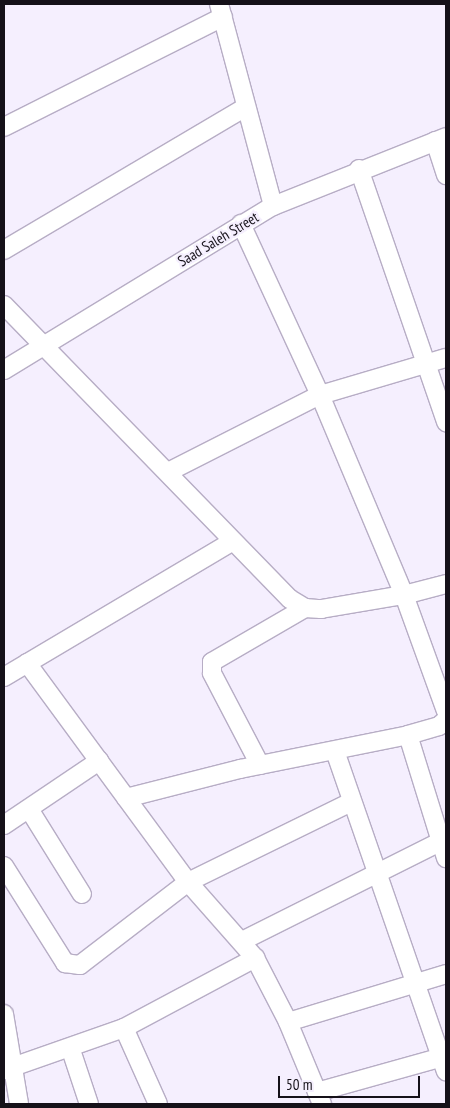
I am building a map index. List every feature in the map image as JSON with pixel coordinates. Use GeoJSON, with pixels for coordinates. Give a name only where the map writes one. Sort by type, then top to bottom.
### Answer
{"type":"FeatureCollection","features":[{"type":"Feature","properties":{"kind":"street"},"geometry":{"type":"LineString","coordinates":[[4,127],[221,10],[274,206]]}},
{"type":"Feature","properties":{"kind":"street"},"geometry":{"type":"LineString","coordinates":[[4,250],[246,107]]}},
{"type":"Feature","properties":{"kind":"street"},"geometry":{"type":"LineString","coordinates":[[441,139],[446,176]]}},
{"type":"Feature","properties":{"kind":"street","name":"Saad Saleh Street"},"geometry":{"type":"LineString","coordinates":[[4,370],[241,224],[274,206],[359,169],[441,139]]}},
{"type":"Feature","properties":{"kind":"street"},"geometry":{"type":"LineString","coordinates":[[359,169],[446,422]]}},
{"type":"Feature","properties":{"kind":"street"},"geometry":{"type":"LineString","coordinates":[[241,224],[320,395],[404,595],[446,711]]}},
{"type":"Feature","properties":{"kind":"street"},"geometry":{"type":"LineString","coordinates":[[4,305],[45,344],[168,472],[231,542],[277,588],[306,608]]}},
{"type":"Feature","properties":{"kind":"street"},"geometry":{"type":"LineString","coordinates":[[168,472],[320,395],[446,358]]}},
{"type":"Feature","properties":{"kind":"street"},"geometry":{"type":"LineString","coordinates":[[4,677],[231,542]]}},
{"type":"Feature","properties":{"kind":"street"},"geometry":{"type":"LineString","coordinates":[[260,765],[212,673],[212,662],[306,608],[336,607],[404,595],[446,584]]}},
{"type":"Feature","properties":{"kind":"street"},"geometry":{"type":"LineString","coordinates":[[27,663],[188,882],[242,940],[255,958],[288,1022],[320,1098],[445,1061],[415,983],[335,751]]}},
{"type":"Feature","properties":{"kind":"street"},"geometry":{"type":"LineString","coordinates":[[126,798],[260,765],[408,735],[439,726],[446,720]]}},
{"type":"Feature","properties":{"kind":"street"},"geometry":{"type":"LineString","coordinates":[[242,940],[444,847],[408,735]]}},
{"type":"Feature","properties":{"kind":"street"},"geometry":{"type":"LineString","coordinates":[[4,825],[99,761]]}},
{"type":"Feature","properties":{"kind":"street"},"geometry":{"type":"LineString","coordinates":[[4,866],[59,955],[72,966],[95,957],[188,882],[351,802]]}},
{"type":"Feature","properties":{"kind":"street"},"geometry":{"type":"LineString","coordinates":[[29,809],[82,894]]}},
{"type":"Feature","properties":{"kind":"street"},"geometry":{"type":"LineString","coordinates":[[9,1069],[71,1050],[124,1028],[255,958]]}},
{"type":"Feature","properties":{"kind":"street"},"geometry":{"type":"LineString","coordinates":[[288,1022],[446,974]]}},
{"type":"Feature","properties":{"kind":"street"},"geometry":{"type":"LineString","coordinates":[[4,1014],[9,1069],[19,1104]]}},
{"type":"Feature","properties":{"kind":"street"},"geometry":{"type":"LineString","coordinates":[[124,1028],[158,1104]]}},
{"type":"Feature","properties":{"kind":"street"},"geometry":{"type":"LineString","coordinates":[[71,1050],[88,1104]]}}]}
